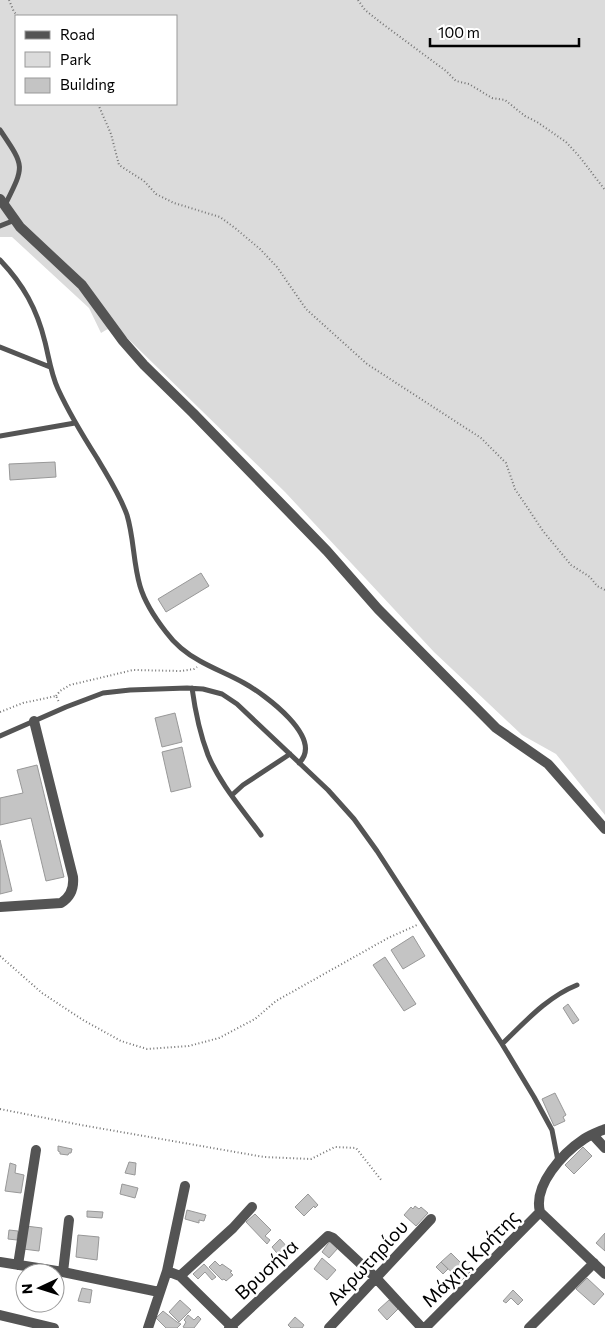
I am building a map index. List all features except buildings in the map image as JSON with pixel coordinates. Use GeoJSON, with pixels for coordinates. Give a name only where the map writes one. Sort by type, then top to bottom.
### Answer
{"type":"FeatureCollection","features":[{"type":"Feature","properties":{"kind":"street"},"geometry":{"type":"LineString","coordinates":[[3,202],[20,227],[82,285],[144,365],[327,551],[378,610],[496,728],[548,764],[605,829]]}},
{"type":"Feature","properties":{"kind":"street"},"geometry":{"type":"LineString","coordinates":[[0,907],[61,903],[67,899],[74,887],[74,876],[34,721]]}},
{"type":"Feature","properties":{"kind":"street"},"geometry":{"type":"LineString","coordinates":[[605,1129],[584,1139],[558,1162],[544,1182],[538,1204],[540,1212],[605,1274]]}},
{"type":"Feature","properties":{"kind":"street"},"geometry":{"type":"LineString","coordinates":[[593,1135],[605,1148]]}},
{"type":"Feature","properties":{"kind":"street"},"geometry":{"type":"LineString","coordinates":[[18,1263],[36,1150]]}},
{"type":"Feature","properties":{"kind":"street"},"geometry":{"type":"LineString","coordinates":[[148,1328],[167,1271],[185,1186]]}},
{"type":"Feature","properties":{"kind":"street"},"geometry":{"type":"LineString","coordinates":[[180,1276],[233,1228],[252,1207]]}},
{"type":"Feature","properties":{"kind":"street","name":"Μάχης Κρήτης"},"geometry":{"type":"LineString","coordinates":[[423,1328],[540,1212]]}},
{"type":"Feature","properties":{"kind":"street","name":"Ακρωτηρίου"},"geometry":{"type":"LineString","coordinates":[[329,1328],[431,1219]]}},
{"type":"Feature","properties":{"kind":"street"},"geometry":{"type":"LineString","coordinates":[[64,1263],[69,1220]]}},
{"type":"Feature","properties":{"kind":"street","name":"Βρυσήνα"},"geometry":{"type":"LineString","coordinates":[[231,1327],[328,1236],[333,1238],[376,1278]]}},
{"type":"Feature","properties":{"kind":"street"},"geometry":{"type":"LineString","coordinates":[[0,1262],[15,1264]]}},
{"type":"Feature","properties":{"kind":"street"},"geometry":{"type":"LineString","coordinates":[[529,1328],[594,1263]]}},
{"type":"Feature","properties":{"kind":"street"},"geometry":{"type":"LineString","coordinates":[[167,1271],[180,1276],[231,1327]]}},
{"type":"Feature","properties":{"kind":"street"},"geometry":{"type":"LineString","coordinates":[[65,1272],[159,1292]]}},
{"type":"Feature","properties":{"kind":"street"},"geometry":{"type":"LineString","coordinates":[[376,1278],[423,1328]]}},
{"type":"Feature","properties":{"kind":"street"},"geometry":{"type":"LineString","coordinates":[[0,1315],[54,1328]]}},
{"type":"Feature","properties":{"kind":"lane"},"geometry":{"type":"LineString","coordinates":[[0,130],[16,153],[20,164],[19,177],[3,202]]}},
{"type":"Feature","properties":{"kind":"lane"},"geometry":{"type":"LineString","coordinates":[[0,226],[15,220]]}},
{"type":"Feature","properties":{"kind":"lane"},"geometry":{"type":"LineString","coordinates":[[0,260],[32,303],[57,388],[75,423],[120,498],[132,533],[140,586],[155,617],[169,636],[184,650],[204,663],[244,682],[260,693],[292,721],[302,733],[306,744],[304,759],[300,763]]}},
{"type":"Feature","properties":{"kind":"lane"},"geometry":{"type":"LineString","coordinates":[[0,346],[50,367]]}},
{"type":"Feature","properties":{"kind":"lane"},"geometry":{"type":"LineString","coordinates":[[0,436],[75,423]]}},
{"type":"Feature","properties":{"kind":"lane"},"geometry":{"type":"LineString","coordinates":[[192,688],[195,712],[208,755],[232,795],[261,834]]}},
{"type":"Feature","properties":{"kind":"lane"},"geometry":{"type":"LineString","coordinates":[[0,736],[62,708],[103,693],[130,690],[203,688],[222,694],[237,704],[300,763],[354,819],[423,921],[502,1044],[552,1130],[558,1162]]}},
{"type":"Feature","properties":{"kind":"lane"},"geometry":{"type":"LineString","coordinates":[[232,795],[243,785],[290,754]]}},
{"type":"Feature","properties":{"kind":"lane"},"geometry":{"type":"LineString","coordinates":[[502,1044],[545,1003],[564,990],[577,985]]}},
{"type":"Feature","properties":{"kind":"path"},"geometry":{"type":"LineString","coordinates":[[9,0],[17,15]]}},
{"type":"Feature","properties":{"kind":"path"},"geometry":{"type":"LineString","coordinates":[[358,0],[365,10],[446,70],[456,81],[469,84],[492,98],[505,100],[525,116],[566,142],[580,156],[605,190]]}},
{"type":"Feature","properties":{"kind":"path"},"geometry":{"type":"LineString","coordinates":[[98,105],[111,134],[119,165],[144,181],[156,194],[174,203],[220,217],[235,228],[260,249],[277,267],[306,309],[367,364],[481,438],[506,463],[515,489],[543,531],[571,565],[590,577],[597,586],[605,590]]}},
{"type":"Feature","properties":{"kind":"path"},"geometry":{"type":"LineString","coordinates":[[0,712],[23,703],[56,696],[70,685],[133,670],[194,670],[204,663]]}},
{"type":"Feature","properties":{"kind":"path"},"geometry":{"type":"LineString","coordinates":[[56,696],[62,708]]}},
{"type":"Feature","properties":{"kind":"path"},"geometry":{"type":"LineString","coordinates":[[0,956],[42,993],[83,1020],[121,1041],[147,1049],[189,1046],[219,1038],[255,1019],[276,1002],[388,938],[423,921]]}},
{"type":"Feature","properties":{"kind":"path"},"geometry":{"type":"LineString","coordinates":[[0,1109],[81,1126],[264,1157],[311,1159],[335,1147],[356,1148],[382,1182]]}},
{"type":"Feature","properties":{"kind":"green space"},"geometry":{"type":"Polygon","coordinates":[[[0,0],[605,0],[605,815],[556,754],[522,735],[434,652],[285,492],[115,326],[101,333],[89,308],[12,237],[0,237],[0,0]]]}}]}
